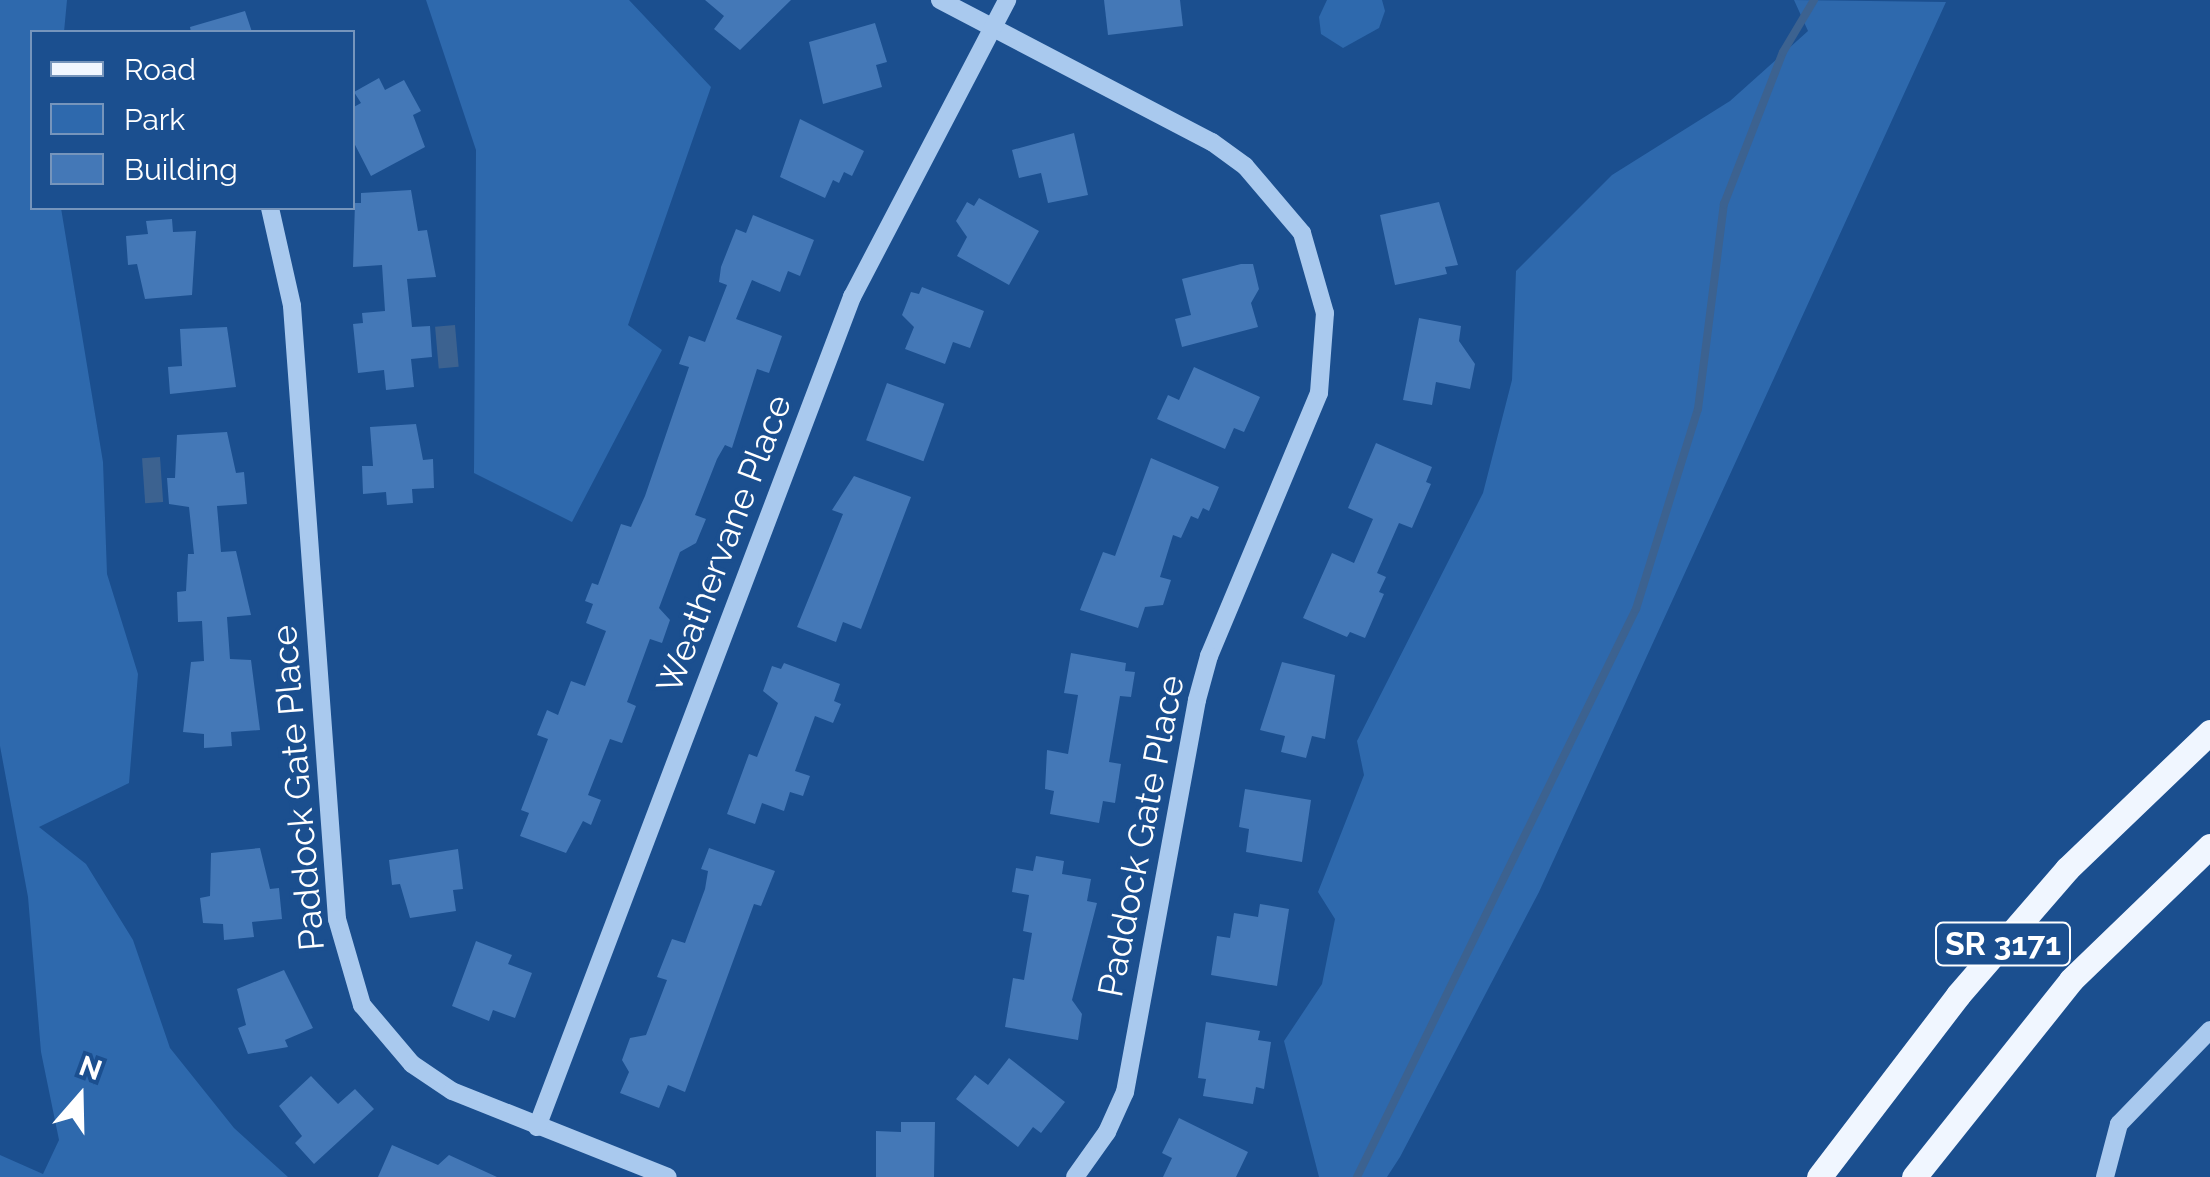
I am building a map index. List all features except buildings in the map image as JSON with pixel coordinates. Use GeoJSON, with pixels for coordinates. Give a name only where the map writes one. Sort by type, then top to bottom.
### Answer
{"type":"FeatureCollection","features":[{"type":"Feature","properties":{"kind":"main road","name":"SR 3171"},"geometry":{"type":"LineString","coordinates":[[1819,1177],[1958,996],[2068,868],[2210,732]]}},
{"type":"Feature","properties":{"kind":"main road","name":"SR 3171"},"geometry":{"type":"LineString","coordinates":[[1914,1177],[2072,980],[2210,846]]}},
{"type":"Feature","properties":{"kind":"street","name":"Paddock Gate Place"},"geometry":{"type":"LineString","coordinates":[[940,0],[1212,142],[1245,166],[1302,234],[1325,313],[1314,406],[1200,685],[1124,1092],[1107,1132],[1075,1177]]}},
{"type":"Feature","properties":{"kind":"street","name":"Weathervane Place"},"geometry":{"type":"LineString","coordinates":[[536,1127],[852,297],[1007,0]]}},
{"type":"Feature","properties":{"kind":"street","name":"Paddock Gate Place"},"geometry":{"type":"LineString","coordinates":[[270,210],[292,306],[337,918],[362,1005],[412,1064],[452,1091],[668,1177]]}},
{"type":"Feature","properties":{"kind":"street"},"geometry":{"type":"LineString","coordinates":[[2105,1177],[2119,1124],[2210,1030]]}},
{"type":"Feature","properties":{"kind":"green space"},"geometry":{"type":"Polygon","coordinates":[[[0,0],[67,0],[64,30],[30,30],[30,210],[61,210],[103,462],[107,574],[138,674],[129,783],[39,827],[86,864],[133,940],[170,1048],[234,1128],[288,1177],[0,1177],[0,1155],[43,1174],[59,1140],[41,1052],[28,897],[0,746],[0,0]]]}},
{"type":"Feature","properties":{"kind":"green space"},"geometry":{"type":"Polygon","coordinates":[[[426,0],[629,0],[711,87],[628,325],[662,350],[572,522],[474,473],[476,150],[426,0]]]}},
{"type":"Feature","properties":{"kind":"green space"},"geometry":{"type":"Polygon","coordinates":[[[1327,0],[1382,0],[1385,11],[1379,28],[1343,48],[1321,34],[1319,17],[1327,0]]]}},
{"type":"Feature","properties":{"kind":"green space"},"geometry":{"type":"Polygon","coordinates":[[[1794,0],[1946,2],[1539,892],[1400,1157],[1387,1177],[1319,1177],[1284,1041],[1322,984],[1335,919],[1318,892],[1364,775],[1357,741],[1483,493],[1512,380],[1516,271],[1612,175],[1730,101],[1808,31],[1794,0]]]}},
{"type":"Feature","properties":{"kind":"shaded area"},"geometry":{"type":"Polygon","coordinates":[[[455,325],[459,367],[439,369],[435,327],[455,325]]]}},
{"type":"Feature","properties":{"kind":"shaded area"},"geometry":{"type":"Polygon","coordinates":[[[160,457],[163,502],[145,503],[142,458],[160,457]]]}},
{"type":"Feature","properties":{"kind":"waterway"},"geometry":{"type":"LineString","coordinates":[[1357,1177],[1636,609],[1698,409],[1724,204],[1783,52],[1814,0]]}}]}
